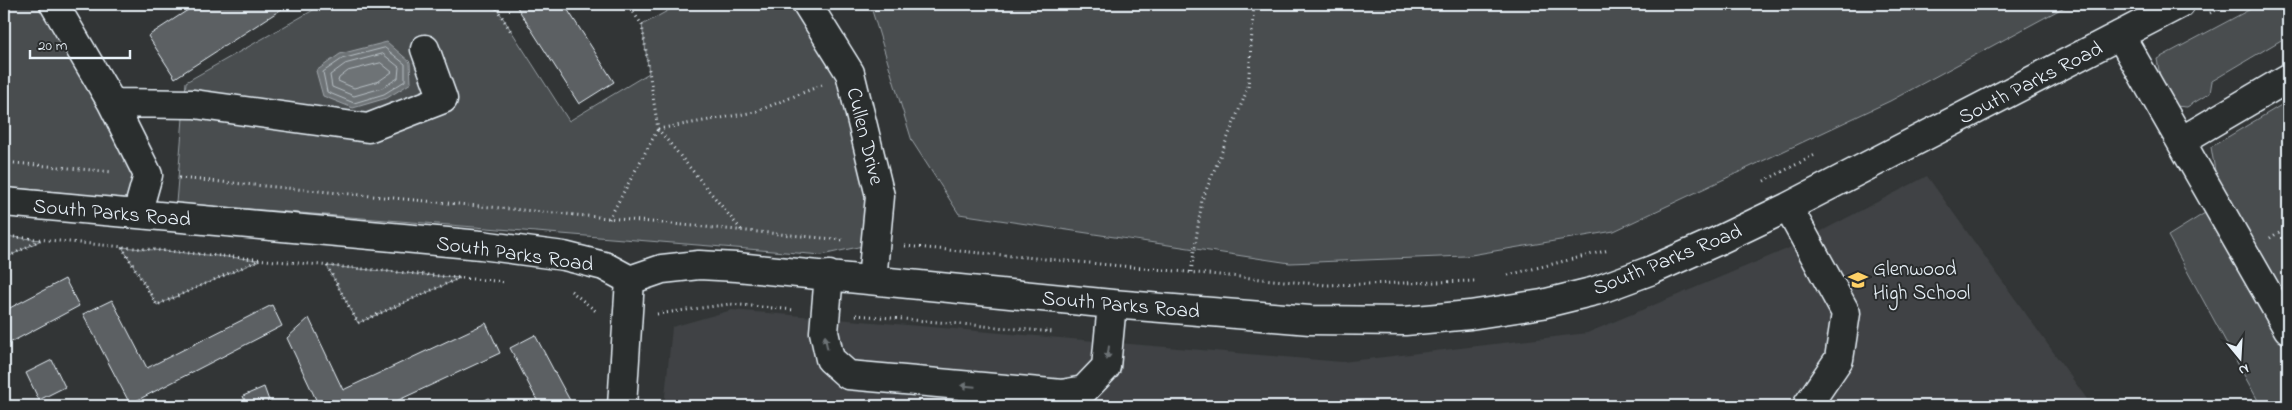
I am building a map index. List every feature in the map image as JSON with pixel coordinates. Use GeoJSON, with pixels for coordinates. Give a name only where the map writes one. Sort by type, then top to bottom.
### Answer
{"type":"FeatureCollection","features":[{"type":"Feature","properties":{"kind":"street"},"geometry":{"type":"LineString","coordinates":[[54,4],[112,103],[148,175],[137,214]]}},
{"type":"Feature","properties":{"kind":"street","name":"Cullen Drive"},"geometry":{"type":"LineString","coordinates":[[807,4],[850,74],[880,196],[872,280]]}},
{"type":"Feature","properties":{"kind":"street","name":"South Parks Road"},"geometry":{"type":"LineString","coordinates":[[4,202],[481,246],[555,255],[604,266],[630,280],[662,269],[699,265],[829,275],[1112,304],[1310,320],[1406,321],[1470,316],[1542,304],[1595,291],[1652,270],[1788,207],[2120,35],[2191,11]]}},
{"type":"Feature","properties":{"kind":"street"},"geometry":{"type":"LineString","coordinates":[[2120,35],[2288,330]]}},
{"type":"Feature","properties":{"kind":"street"},"geometry":{"type":"LineString","coordinates":[[112,103],[194,104],[368,128],[443,99],[425,49]]}},
{"type":"Feature","properties":{"kind":"street"},"geometry":{"type":"LineString","coordinates":[[2181,141],[2288,78]]}},
{"type":"Feature","properties":{"kind":"street"},"geometry":{"type":"LineString","coordinates":[[1788,207],[1846,313],[1839,359],[1807,406]]}},
{"type":"Feature","properties":{"kind":"street"},"geometry":{"type":"LineString","coordinates":[[829,275],[824,332],[830,359],[848,376],[1062,394],[1084,390],[1106,367],[1112,304]]}},
{"type":"Feature","properties":{"kind":"street"},"geometry":{"type":"LineString","coordinates":[[622,406],[630,280]]}},
{"type":"Feature","properties":{"kind":"path"},"geometry":{"type":"LineString","coordinates":[[494,4],[512,32]]}},
{"type":"Feature","properties":{"kind":"path"},"geometry":{"type":"LineString","coordinates":[[628,4],[642,25],[658,129],[743,232]]}},
{"type":"Feature","properties":{"kind":"path"},"geometry":{"type":"LineString","coordinates":[[1191,272],[1202,200],[1248,88],[1254,4]]}},
{"type":"Feature","properties":{"kind":"path"},"geometry":{"type":"LineString","coordinates":[[2191,11],[2228,4]]}},
{"type":"Feature","properties":{"kind":"path"},"geometry":{"type":"LineString","coordinates":[[658,129],[756,112],[850,74]]}},
{"type":"Feature","properties":{"kind":"path"},"geometry":{"type":"LineString","coordinates":[[609,219],[658,129]]}},
{"type":"Feature","properties":{"kind":"path"},"geometry":{"type":"LineString","coordinates":[[1755,186],[1817,154]]}},
{"type":"Feature","properties":{"kind":"path"},"geometry":{"type":"LineString","coordinates":[[4,162],[743,232],[1327,284],[1479,281]]}},
{"type":"Feature","properties":{"kind":"path"},"geometry":{"type":"LineString","coordinates":[[4,236],[509,282]]}},
{"type":"Feature","properties":{"kind":"path"},"geometry":{"type":"LineString","coordinates":[[4,259],[41,240]]}},
{"type":"Feature","properties":{"kind":"path"},"geometry":{"type":"LineString","coordinates":[[122,247],[157,305],[260,260]]}},
{"type":"Feature","properties":{"kind":"path"},"geometry":{"type":"LineString","coordinates":[[1507,276],[1611,250]]}},
{"type":"Feature","properties":{"kind":"path"},"geometry":{"type":"LineString","coordinates":[[327,266],[358,323],[460,278]]}},
{"type":"Feature","properties":{"kind":"path"},"geometry":{"type":"LineString","coordinates":[[566,288],[595,312],[628,318],[730,304],[1061,333]]}},
{"type":"Feature","properties":{"kind":"shaded area"},"geometry":{"type":"Polygon","coordinates":[[[4,4],[54,4],[112,103],[141,200],[4,187],[4,4]]]}},
{"type":"Feature","properties":{"kind":"shaded area"},"geometry":{"type":"Polygon","coordinates":[[[324,4],[494,4],[569,121],[649,73],[642,25],[680,4],[807,4],[850,73],[876,243],[822,255],[176,203],[186,82],[324,4]]]}},
{"type":"Feature","properties":{"kind":"shaded area"},"geometry":{"type":"Polygon","coordinates":[[[870,4],[2070,4],[1890,101],[1614,231],[1465,256],[1290,263],[959,214],[912,141],[870,4]]]}},
{"type":"Feature","properties":{"kind":"shaded area"},"geometry":{"type":"Polygon","coordinates":[[[2260,4],[2288,4],[2288,36],[2212,81],[2210,93],[2187,107],[2175,106],[2160,76],[2157,59],[2260,4]]]}},
{"type":"Feature","properties":{"kind":"shaded area"},"geometry":{"type":"Polygon","coordinates":[[[2288,101],[2288,406],[2261,406],[2168,236],[2229,198],[2216,177],[2211,147],[2288,101]]]}},
{"type":"Feature","properties":{"kind":"shaded area","name":"Glenwood High School"},"geometry":{"type":"Polygon","coordinates":[[[1927,176],[2092,406],[664,406],[672,327],[732,310],[1342,362],[1587,333],[1787,249],[1927,176]]]}},
{"type":"Feature","properties":{"kind":"shaded area"},"geometry":{"type":"Polygon","coordinates":[[[4,236],[41,240],[4,259],[4,236]]]}},
{"type":"Feature","properties":{"kind":"shaded area"},"geometry":{"type":"Polygon","coordinates":[[[122,247],[260,260],[157,305],[122,247]]]}},
{"type":"Feature","properties":{"kind":"shaded area"},"geometry":{"type":"Polygon","coordinates":[[[327,266],[460,278],[358,323],[327,266]]]}},
{"type":"Feature","properties":{"kind":"water"},"geometry":{"type":"Polygon","coordinates":[[[387,42],[410,62],[411,83],[387,98],[353,108],[323,96],[316,71],[340,54],[387,42]]]}},
{"type":"Feature","properties":{"kind":"building"},"geometry":{"type":"Polygon","coordinates":[[[197,4],[284,4],[285,7],[175,78],[148,36],[197,4]]]}},
{"type":"Feature","properties":{"kind":"building"},"geometry":{"type":"Polygon","coordinates":[[[515,4],[564,4],[614,82],[579,104],[515,4]]]}},
{"type":"Feature","properties":{"kind":"building"},"geometry":{"type":"Polygon","coordinates":[[[65,279],[79,306],[4,346],[4,311],[65,279]]]}},
{"type":"Feature","properties":{"kind":"building"},"geometry":{"type":"Polygon","coordinates":[[[112,300],[147,368],[272,305],[282,326],[130,404],[83,314],[112,300]]]}},
{"type":"Feature","properties":{"kind":"building"},"geometry":{"type":"Polygon","coordinates":[[[309,318],[343,390],[486,323],[500,353],[386,406],[319,406],[287,338],[309,318]]]}},
{"type":"Feature","properties":{"kind":"building"},"geometry":{"type":"Polygon","coordinates":[[[535,335],[573,406],[540,406],[510,348],[535,335]]]}},
{"type":"Feature","properties":{"kind":"building"},"geometry":{"type":"Polygon","coordinates":[[[52,360],[65,387],[39,400],[26,373],[52,360]]]}},
{"type":"Feature","properties":{"kind":"building"},"geometry":{"type":"Polygon","coordinates":[[[264,387],[271,406],[247,406],[243,396],[264,387]]]}},
{"type":"Feature","properties":{"kind":"building"},"geometry":{"type":"Polygon","coordinates":[[[489,398],[493,406],[472,406],[489,398]]]}},
{"type":"Feature","properties":{"kind":"place","name":"Glenwood High School"},"geometry":{"type":"Point","coordinates":[1858,280]}}]}
